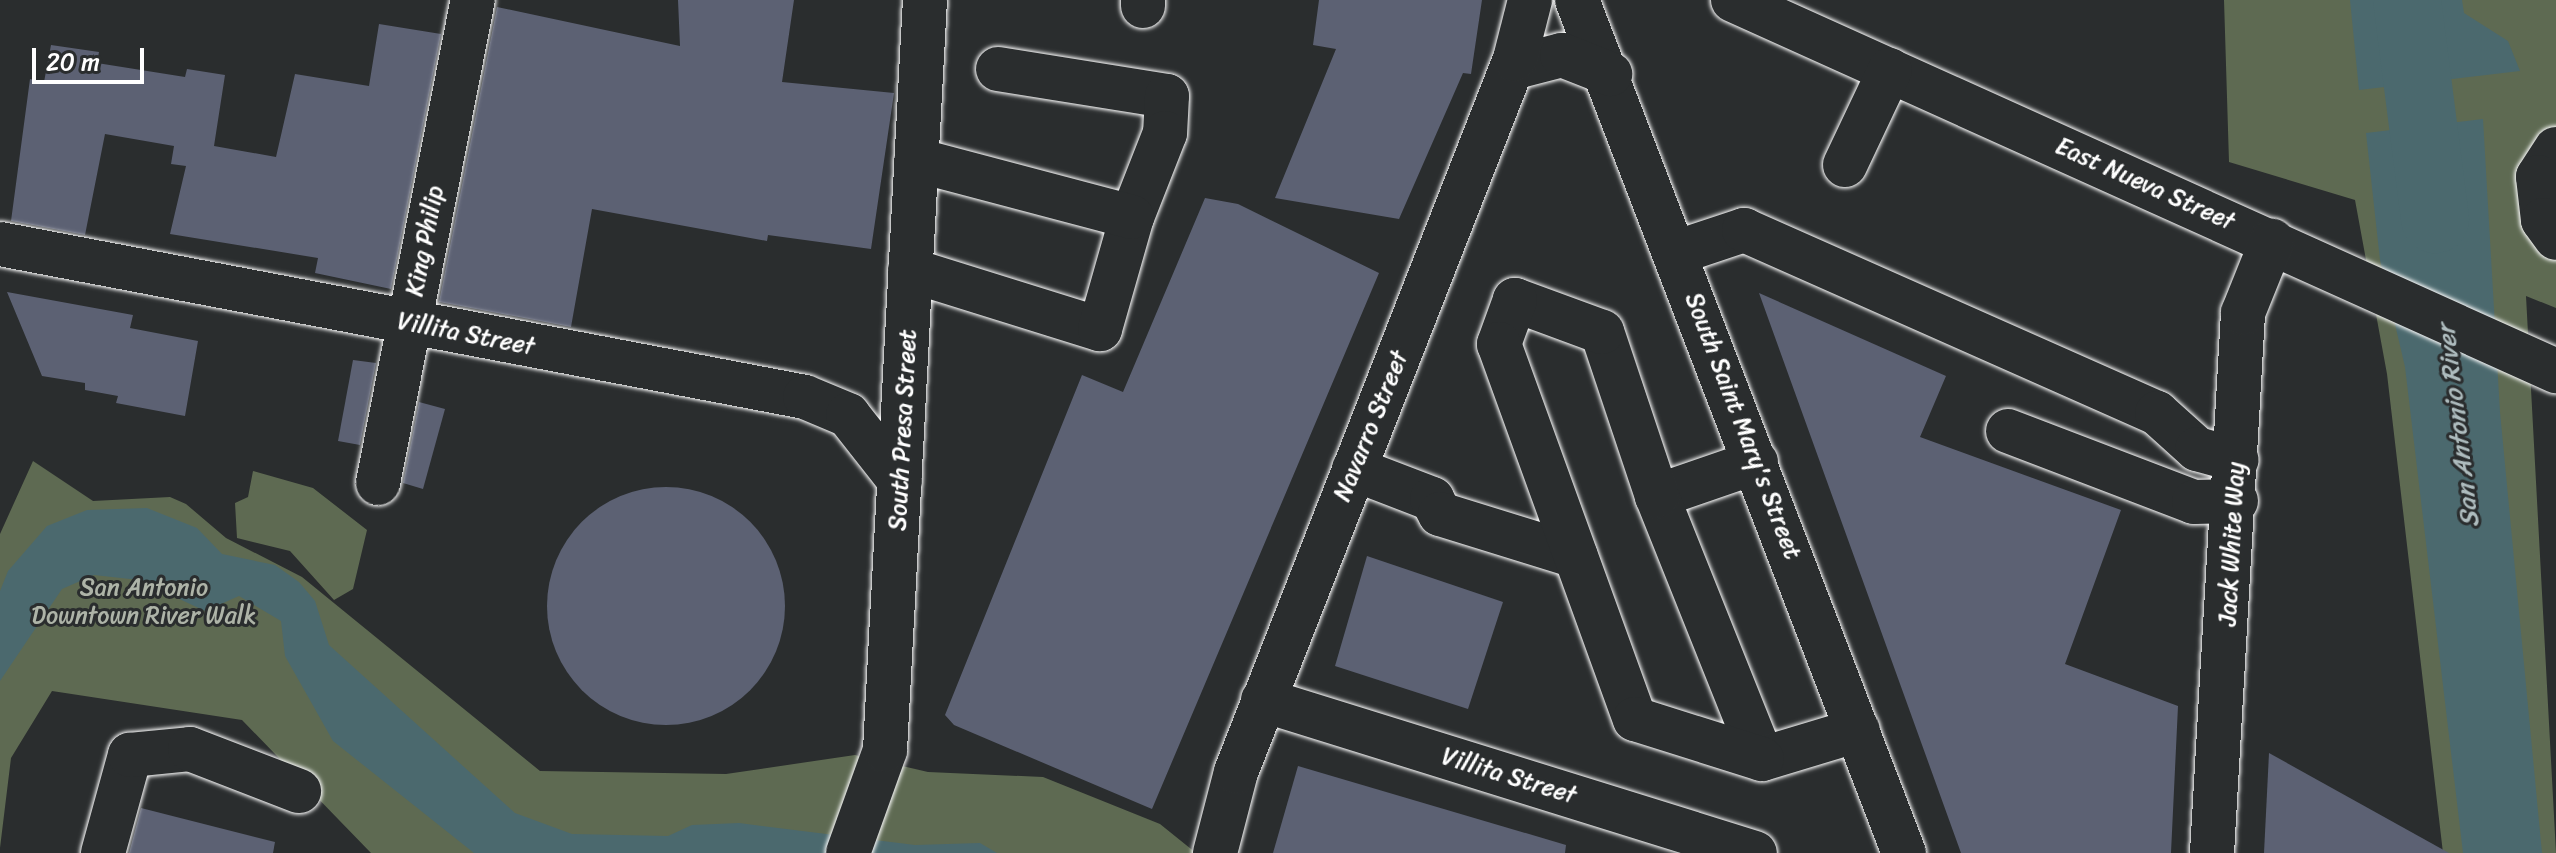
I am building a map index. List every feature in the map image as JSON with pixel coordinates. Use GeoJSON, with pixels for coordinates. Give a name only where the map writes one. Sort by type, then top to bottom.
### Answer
{"type":"FeatureCollection","features":[{"type":"Feature","properties":{"kind":"street","name":"King Philip"},"geometry":{"type":"LineString","coordinates":[[378,483],[473,0]]}},
{"type":"Feature","properties":{"kind":"street","name":"South Presa Street"},"geometry":{"type":"LineString","coordinates":[[848,853],[885,750],[925,0]]}},
{"type":"Feature","properties":{"kind":"street","name":"Navarro Street"},"geometry":{"type":"LineString","coordinates":[[1215,853],[1263,700],[1512,68],[1530,0]]}},
{"type":"Feature","properties":{"kind":"street","name":"South Saint Mary's Street"},"geometry":{"type":"LineString","coordinates":[[1577,0],[1610,74],[1904,853]]}},
{"type":"Feature","properties":{"kind":"street","name":"East Nueva Street"},"geometry":{"type":"LineString","coordinates":[[1733,0],[2548,367]]}},
{"type":"Feature","properties":{"kind":"street"},"geometry":{"type":"LineString","coordinates":[[1512,68],[1562,55],[1610,74]]}},
{"type":"Feature","properties":{"kind":"street"},"geometry":{"type":"LineString","coordinates":[[910,270],[1100,329],[1132,217],[1165,133],[1167,96],[998,69]]}},
{"type":"Feature","properties":{"kind":"street"},"geometry":{"type":"LineString","coordinates":[[1845,165],[1890,70]]}},
{"type":"Feature","properties":{"kind":"street"},"geometry":{"type":"LineString","coordinates":[[2556,149],[2538,177],[2543,220],[2556,238]]}},
{"type":"Feature","properties":{"kind":"street"},"geometry":{"type":"LineString","coordinates":[[916,160],[1132,217]]}},
{"type":"Feature","properties":{"kind":"street"},"geometry":{"type":"LineString","coordinates":[[1678,252],[1744,230],[2157,413],[2236,481],[2194,502],[2008,431]]}},
{"type":"Feature","properties":{"kind":"street","name":"Jack White Way"},"geometry":{"type":"LineString","coordinates":[[2212,853],[2236,481],[2243,313],[2272,241]]}},
{"type":"Feature","properties":{"kind":"street","name":"Villita Street"},"geometry":{"type":"LineString","coordinates":[[0,244],[805,397],[848,415],[900,481]]}},
{"type":"Feature","properties":{"kind":"street"},"geometry":{"type":"LineString","coordinates":[[1762,759],[1657,496],[1602,332],[1515,300],[1499,344],[1635,719],[1762,759],[1858,730]]}},
{"type":"Feature","properties":{"kind":"street"},"geometry":{"type":"LineString","coordinates":[[1657,496],[1756,462]]}},
{"type":"Feature","properties":{"kind":"street"},"geometry":{"type":"LineString","coordinates":[[1354,469],[1432,499],[1440,514],[1514,533],[1576,556]]}},
{"type":"Feature","properties":{"kind":"street","name":"Villita Street"},"geometry":{"type":"LineString","coordinates":[[1263,700],[1686,843],[1755,853]]}},
{"type":"Feature","properties":{"kind":"street"},"geometry":{"type":"LineString","coordinates":[[103,853],[130,755],[190,749],[299,791]]}},
{"type":"Feature","properties":{"kind":"green space"},"geometry":{"type":"Polygon","coordinates":[[[2224,0],[2556,0],[2556,308],[2526,296],[2556,853],[2443,853],[2387,374],[2355,200],[2229,162],[2224,0]]]}},
{"type":"Feature","properties":{"kind":"green space","name":"San Antonio Downtown River Walk"},"geometry":{"type":"Polygon","coordinates":[[[33,461],[93,501],[170,497],[186,504],[226,538],[302,577],[540,771],[726,774],[855,755],[928,772],[1043,777],[1160,824],[1196,853],[371,853],[242,720],[52,691],[11,758],[0,848],[0,534],[33,461]]]}},
{"type":"Feature","properties":{"kind":"green space"},"geometry":{"type":"Polygon","coordinates":[[[253,471],[313,488],[367,530],[353,589],[334,600],[290,551],[237,538],[235,503],[248,497],[253,471]]]}},
{"type":"Feature","properties":{"kind":"water"},"geometry":{"type":"Polygon","coordinates":[[[2350,0],[2462,0],[2464,13],[2508,41],[2520,71],[2359,90],[2350,0]]]}},
{"type":"Feature","properties":{"kind":"water"},"geometry":{"type":"Polygon","coordinates":[[[2483,119],[2500,412],[2542,853],[2463,853],[2405,367],[2380,260],[2366,133],[2483,119]]]}},
{"type":"Feature","properties":{"kind":"water"},"geometry":{"type":"Polygon","coordinates":[[[147,508],[197,528],[222,554],[275,565],[299,582],[315,601],[329,645],[515,813],[572,834],[668,836],[692,825],[739,823],[915,845],[980,843],[997,853],[474,853],[333,741],[285,656],[281,621],[239,596],[205,611],[139,580],[94,575],[62,589],[0,681],[0,591],[8,571],[47,526],[87,510],[147,508]]]}},
{"type":"Feature","properties":{"kind":"building"},"geometry":{"type":"Polygon","coordinates":[[[678,0],[794,0],[782,82],[894,93],[871,249],[768,235],[767,241],[592,209],[571,327],[439,302],[497,7],[680,46],[678,0]]]}},
{"type":"Feature","properties":{"kind":"building"},"geometry":{"type":"Polygon","coordinates":[[[1319,0],[1482,0],[1471,74],[1463,73],[1399,219],[1275,198],[1336,49],[1313,45],[1319,0]]]}},
{"type":"Feature","properties":{"kind":"building"},"geometry":{"type":"Polygon","coordinates":[[[379,24],[441,34],[391,289],[315,273],[318,258],[170,234],[186,166],[171,164],[174,146],[105,134],[85,235],[11,221],[30,79],[44,82],[51,45],[99,52],[97,63],[185,77],[187,69],[225,75],[214,146],[276,157],[295,74],[369,86],[379,24]]]}},
{"type":"Feature","properties":{"kind":"building"},"geometry":{"type":"Polygon","coordinates":[[[1205,198],[1238,204],[1379,273],[1152,809],[954,725],[945,715],[1082,375],[1123,392],[1205,198]]]}},
{"type":"Feature","properties":{"kind":"building"},"geometry":{"type":"Polygon","coordinates":[[[7,292],[133,315],[130,328],[198,341],[185,416],[116,403],[118,396],[85,390],[85,383],[42,376],[7,292]]]}},
{"type":"Feature","properties":{"kind":"building"},"geometry":{"type":"Polygon","coordinates":[[[1759,293],[1946,376],[1920,437],[2121,510],[2065,664],[2178,706],[2171,853],[1961,853],[1759,293]]]}},
{"type":"Feature","properties":{"kind":"building"},"geometry":{"type":"Polygon","coordinates":[[[353,360],[376,363],[360,445],[338,441],[353,360]]]}},
{"type":"Feature","properties":{"kind":"building"},"geometry":{"type":"Polygon","coordinates":[[[419,402],[445,409],[423,489],[403,483],[419,402]]]}},
{"type":"Feature","properties":{"kind":"building"},"geometry":{"type":"Polygon","coordinates":[[[666,487],[689,489],[712,496],[750,522],[776,560],[783,583],[783,629],[776,652],[750,690],[712,716],[689,723],[666,725],[643,723],[620,716],[582,690],[556,652],[549,629],[547,606],[549,583],[556,560],[582,522],[620,496],[643,489],[666,487]]]}},
{"type":"Feature","properties":{"kind":"building"},"geometry":{"type":"Polygon","coordinates":[[[1367,556],[1503,602],[1468,709],[1335,666],[1367,556]]]}},
{"type":"Feature","properties":{"kind":"building"},"geometry":{"type":"Polygon","coordinates":[[[2269,753],[2449,853],[2264,853],[2269,753]]]}},
{"type":"Feature","properties":{"kind":"building"},"geometry":{"type":"Polygon","coordinates":[[[1298,766],[1566,845],[1565,853],[1273,853],[1298,766]]]}},
{"type":"Feature","properties":{"kind":"building"},"geometry":{"type":"Polygon","coordinates":[[[141,808],[275,842],[273,853],[129,853],[141,808]]]}},
{"type":"Feature","properties":{"kind":"waterway","name":"San Antonio River"},"geometry":{"type":"LineString","coordinates":[[2407,0],[2435,219]]}}]}
